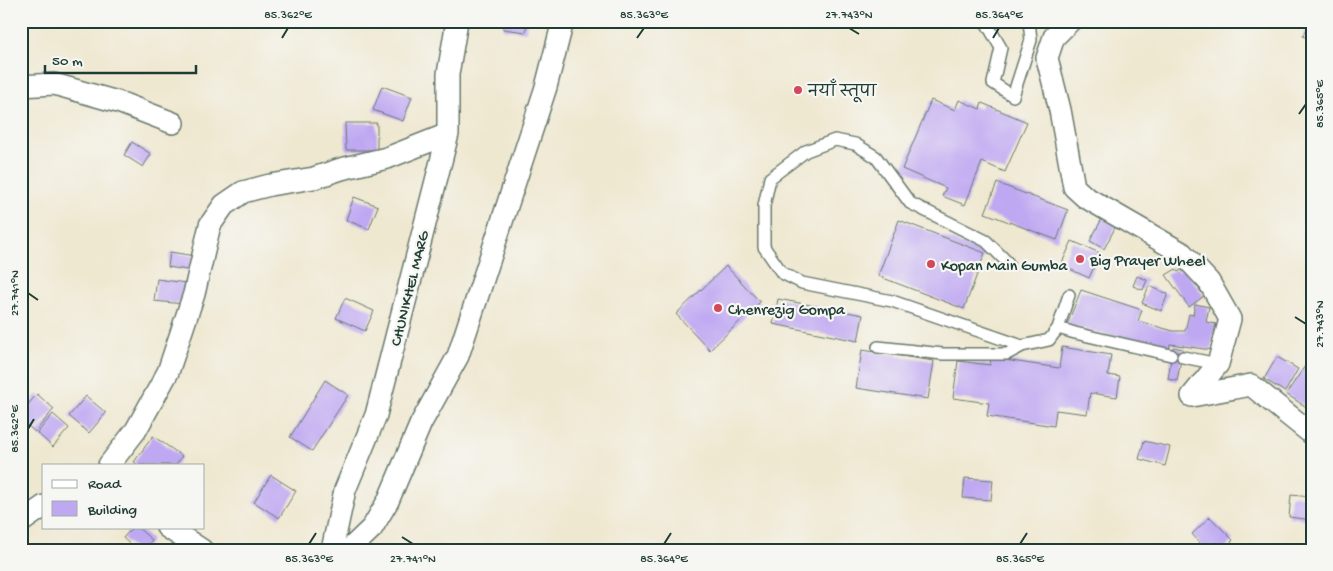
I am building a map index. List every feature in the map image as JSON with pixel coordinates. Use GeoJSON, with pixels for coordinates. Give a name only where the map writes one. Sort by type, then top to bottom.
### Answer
{"type":"FeatureCollection","features":[{"type":"Feature","properties":{"kind":"street","name":"CHUNIKHEL MARG"},"geometry":{"type":"LineString","coordinates":[[332,550],[344,490],[376,415],[448,134],[448,74],[456,21]]}},
{"type":"Feature","properties":{"kind":"street"},"geometry":{"type":"LineString","coordinates":[[349,550],[372,528],[388,501],[421,423],[458,356],[546,87],[562,21]]}},
{"type":"Feature","properties":{"kind":"street"},"geometry":{"type":"LineString","coordinates":[[1070,21],[1054,37],[1047,58],[1060,110],[1074,187],[1085,197],[1182,253],[1209,282],[1230,319],[1218,364],[1192,396],[1251,384],[1312,434]]}},
{"type":"Feature","properties":{"kind":"street"},"geometry":{"type":"LineString","coordinates":[[21,86],[54,84],[121,104],[173,123]]}},
{"type":"Feature","properties":{"kind":"street"},"geometry":{"type":"LineString","coordinates":[[111,464],[136,430],[168,372],[194,294],[210,225],[224,205],[243,192],[270,185],[314,178],[341,169],[387,158],[448,134]]}},
{"type":"Feature","properties":{"kind":"street"},"geometry":{"type":"LineString","coordinates":[[21,522],[42,507]]}},
{"type":"Feature","properties":{"kind":"street"},"geometry":{"type":"LineString","coordinates":[[169,528],[202,550]]}},
{"type":"Feature","properties":{"kind":"lane"},"geometry":{"type":"LineString","coordinates":[[984,21],[1001,48],[993,83],[1013,96],[1031,40],[1030,21]]}},
{"type":"Feature","properties":{"kind":"lane"},"geometry":{"type":"LineString","coordinates":[[1008,263],[986,241],[910,203],[876,157],[855,144],[835,140],[806,151],[770,178],[764,206],[764,247],[782,273],[802,284],[892,300],[1022,346]]}},
{"type":"Feature","properties":{"kind":"lane"},"geometry":{"type":"LineString","coordinates":[[878,347],[943,354],[1007,354],[1022,346],[1049,340],[1058,328],[1069,295]]}},
{"type":"Feature","properties":{"kind":"lane"},"geometry":{"type":"LineString","coordinates":[[1058,328],[1075,334],[1171,355]]}},
{"type":"Feature","properties":{"kind":"lane"},"geometry":{"type":"LineString","coordinates":[[1182,358],[1218,364]]}},
{"type":"Feature","properties":{"kind":"building"},"geometry":{"type":"Polygon","coordinates":[[[504,21],[527,21],[526,32],[503,29],[504,21]]]}},
{"type":"Feature","properties":{"kind":"building"},"geometry":{"type":"Polygon","coordinates":[[[1310,24],[1312,25],[1312,41],[1303,36],[1310,24]]]}},
{"type":"Feature","properties":{"kind":"building"},"geometry":{"type":"Polygon","coordinates":[[[382,86],[412,97],[403,121],[373,110],[382,86]]]}},
{"type":"Feature","properties":{"kind":"building"},"geometry":{"type":"Polygon","coordinates":[[[931,100],[955,110],[959,100],[980,109],[982,103],[1027,122],[1005,172],[982,162],[965,205],[942,196],[946,188],[902,169],[931,100]]]}},
{"type":"Feature","properties":{"kind":"building"},"geometry":{"type":"Polygon","coordinates":[[[345,123],[377,123],[377,150],[346,150],[345,123]]]}},
{"type":"Feature","properties":{"kind":"building"},"geometry":{"type":"Polygon","coordinates":[[[132,142],[151,154],[143,167],[124,155],[132,142]]]}},
{"type":"Feature","properties":{"kind":"building"},"geometry":{"type":"Polygon","coordinates":[[[997,183],[1068,210],[1057,240],[985,213],[997,183]]]}},
{"type":"Feature","properties":{"kind":"building"},"geometry":{"type":"Polygon","coordinates":[[[354,197],[378,206],[369,229],[346,220],[354,197]]]}},
{"type":"Feature","properties":{"kind":"building"},"geometry":{"type":"Polygon","coordinates":[[[1103,217],[1117,224],[1104,249],[1090,241],[1103,217]]]}},
{"type":"Feature","properties":{"kind":"building","name":"Kopan Main Gumba"},"geometry":{"type":"Polygon","coordinates":[[[899,220],[985,253],[964,309],[878,276],[899,220]]]}},
{"type":"Feature","properties":{"kind":"building","name":"Big Prayer Wheel"},"geometry":{"type":"Polygon","coordinates":[[[1072,241],[1100,253],[1089,278],[1061,265],[1072,241]]]}},
{"type":"Feature","properties":{"kind":"building"},"geometry":{"type":"Polygon","coordinates":[[[170,252],[196,256],[193,271],[168,267],[170,252]]]}},
{"type":"Feature","properties":{"kind":"building","name":"Chenrezig Gompa"},"geometry":{"type":"Polygon","coordinates":[[[726,266],[760,302],[710,350],[676,314],[726,266]]]}},
{"type":"Feature","properties":{"kind":"building"},"geometry":{"type":"Polygon","coordinates":[[[1184,268],[1204,296],[1189,307],[1166,275],[1176,269],[1178,272],[1184,268]]]}},
{"type":"Feature","properties":{"kind":"building"},"geometry":{"type":"Polygon","coordinates":[[[1137,276],[1147,280],[1143,290],[1133,286],[1137,276]]]}},
{"type":"Feature","properties":{"kind":"building"},"geometry":{"type":"Polygon","coordinates":[[[157,279],[186,283],[184,304],[154,301],[157,279]]]}},
{"type":"Feature","properties":{"kind":"building"},"geometry":{"type":"Polygon","coordinates":[[[1149,286],[1168,294],[1161,311],[1142,303],[1149,286]]]}},
{"type":"Feature","properties":{"kind":"building"},"geometry":{"type":"Polygon","coordinates":[[[1081,290],[1142,310],[1138,321],[1173,331],[1185,331],[1189,314],[1193,315],[1195,304],[1209,307],[1206,322],[1216,324],[1211,350],[1170,344],[1169,350],[1067,325],[1081,290]]]}},
{"type":"Feature","properties":{"kind":"building"},"geometry":{"type":"Polygon","coordinates":[[[345,298],[374,311],[365,331],[336,318],[345,298]]]}},
{"type":"Feature","properties":{"kind":"building"},"geometry":{"type":"Polygon","coordinates":[[[778,299],[863,315],[858,341],[773,324],[778,299]]]}},
{"type":"Feature","properties":{"kind":"building"},"geometry":{"type":"Polygon","coordinates":[[[1062,347],[1111,355],[1108,375],[1120,377],[1117,397],[1090,393],[1087,414],[1056,410],[1054,426],[987,416],[989,403],[953,398],[958,361],[990,365],[991,358],[1059,368],[1062,347]]]}},
{"type":"Feature","properties":{"kind":"building"},"geometry":{"type":"Polygon","coordinates":[[[1173,347],[1183,349],[1177,381],[1168,379],[1173,347]]]}},
{"type":"Feature","properties":{"kind":"building"},"geometry":{"type":"Polygon","coordinates":[[[862,350],[934,361],[928,399],[856,388],[862,350]]]}},
{"type":"Feature","properties":{"kind":"building"},"geometry":{"type":"Polygon","coordinates":[[[1277,357],[1298,369],[1285,392],[1264,379],[1277,357]]]}},
{"type":"Feature","properties":{"kind":"building"},"geometry":{"type":"Polygon","coordinates":[[[1305,366],[1312,370],[1312,403],[1308,408],[1286,394],[1305,366]]]}},
{"type":"Feature","properties":{"kind":"building"},"geometry":{"type":"Polygon","coordinates":[[[325,380],[348,395],[312,451],[290,437],[325,380]]]}},
{"type":"Feature","properties":{"kind":"building"},"geometry":{"type":"Polygon","coordinates":[[[37,394],[54,409],[35,432],[21,420],[21,413],[37,394]]]}},
{"type":"Feature","properties":{"kind":"building"},"geometry":{"type":"Polygon","coordinates":[[[86,396],[106,413],[89,433],[69,416],[86,396]]]}},
{"type":"Feature","properties":{"kind":"building"},"geometry":{"type":"Polygon","coordinates":[[[53,414],[69,428],[53,447],[37,433],[53,414]]]}},
{"type":"Feature","properties":{"kind":"building"},"geometry":{"type":"Polygon","coordinates":[[[153,436],[182,456],[177,464],[137,464],[134,462],[153,436]]]}},
{"type":"Feature","properties":{"kind":"building"},"geometry":{"type":"Polygon","coordinates":[[[1144,441],[1170,447],[1165,466],[1139,459],[1144,441]]]}},
{"type":"Feature","properties":{"kind":"building"},"geometry":{"type":"Polygon","coordinates":[[[271,475],[296,491],[279,518],[254,502],[271,475]]]}},
{"type":"Feature","properties":{"kind":"building"},"geometry":{"type":"Polygon","coordinates":[[[965,478],[993,480],[991,500],[963,498],[965,478]]]}},
{"type":"Feature","properties":{"kind":"building"},"geometry":{"type":"Polygon","coordinates":[[[1291,495],[1312,497],[1312,520],[1289,517],[1291,495]]]}},
{"type":"Feature","properties":{"kind":"building"},"geometry":{"type":"Polygon","coordinates":[[[1210,517],[1233,540],[1223,550],[1206,550],[1192,534],[1210,517]]]}},
{"type":"Feature","properties":{"kind":"building"},"geometry":{"type":"Polygon","coordinates":[[[132,528],[138,528],[152,540],[144,550],[136,550],[123,538],[132,528]]]}},
{"type":"Feature","properties":{"kind":"place","name":"नयाँ स्तूपा"},"geometry":{"type":"Point","coordinates":[798,90]}},
{"type":"Feature","properties":{"kind":"place","name":"Big Prayer Wheel"},"geometry":{"type":"Point","coordinates":[1080,259]}},
{"type":"Feature","properties":{"kind":"place","name":"Kopan Main Gumba"},"geometry":{"type":"Point","coordinates":[931,264]}},
{"type":"Feature","properties":{"kind":"place","name":"Chenrezig Gompa"},"geometry":{"type":"Point","coordinates":[718,308]}}]}
